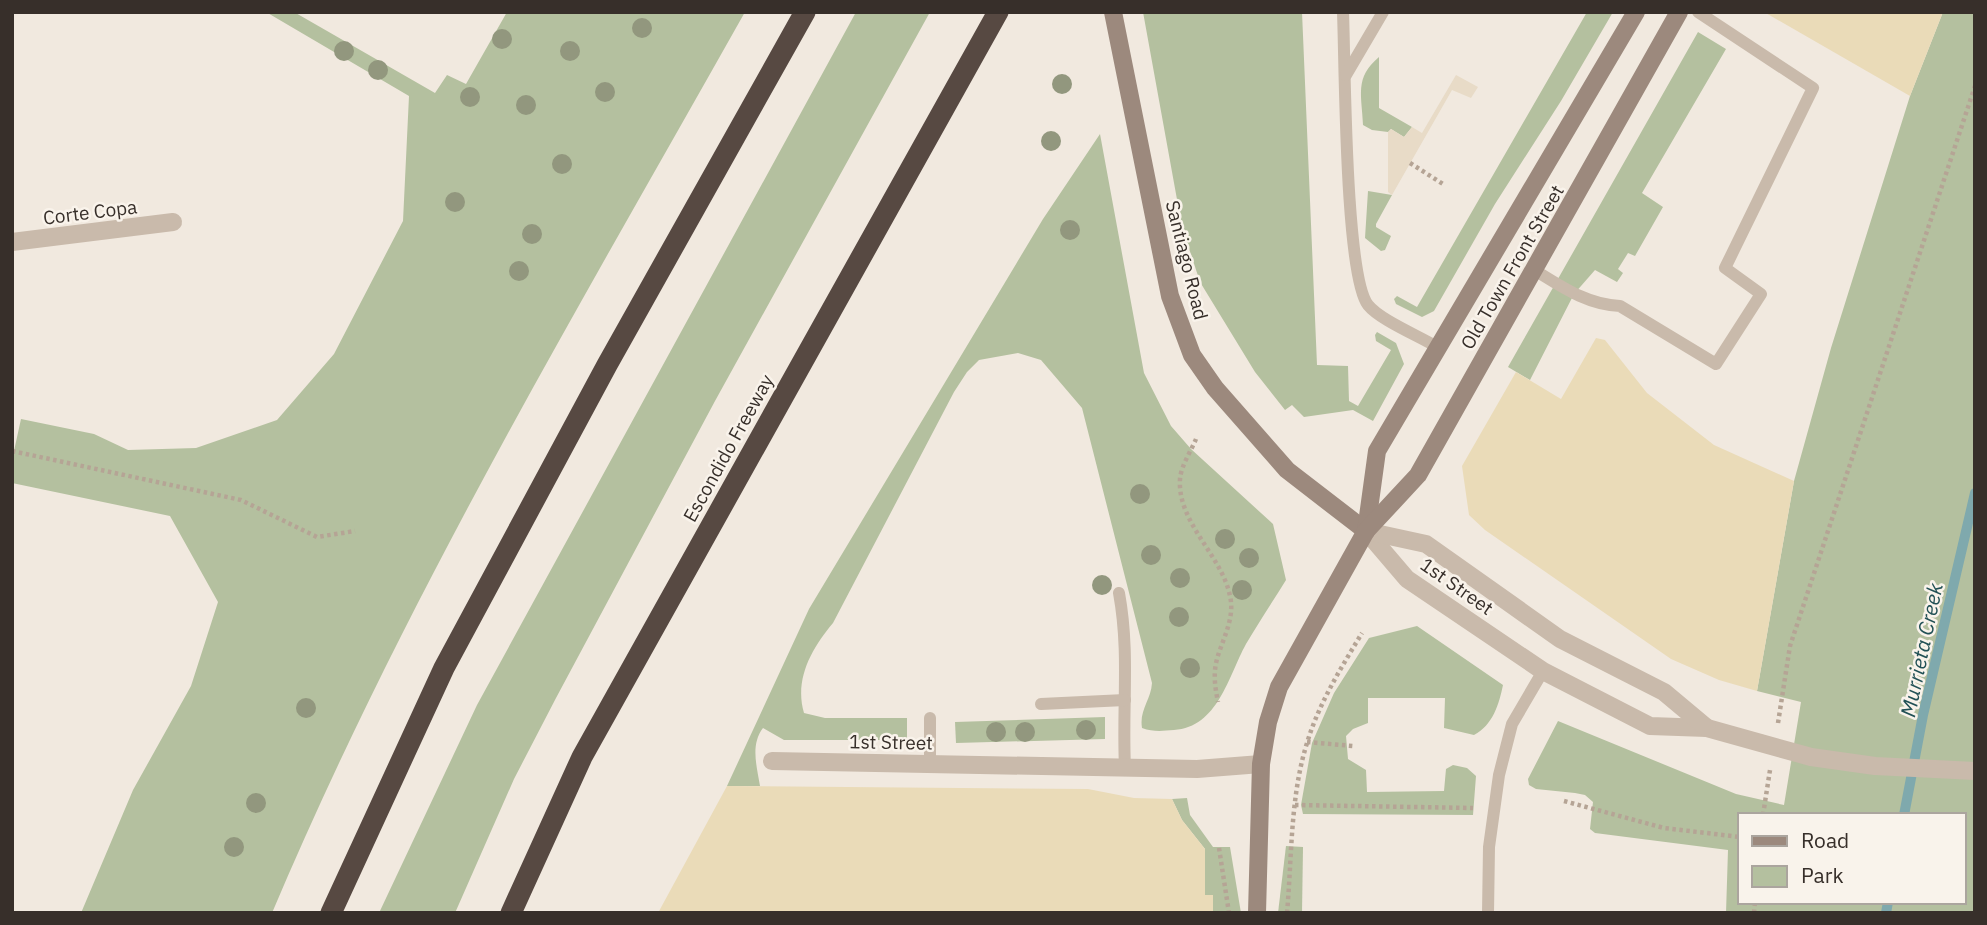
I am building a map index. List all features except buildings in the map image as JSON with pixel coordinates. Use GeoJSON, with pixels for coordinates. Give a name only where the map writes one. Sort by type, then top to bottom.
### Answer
{"type":"FeatureCollection","features":[{"type":"Feature","properties":{"kind":"highway"},"geometry":{"type":"LineString","coordinates":[[331,913],[444,668],[607,365],[805,12]]}},
{"type":"Feature","properties":{"kind":"highway","name":"Escondido Freeway"},"geometry":{"type":"LineString","coordinates":[[511,913],[582,757],[998,12]]}},
{"type":"Feature","properties":{"kind":"main road","name":"Santiago Road"},"geometry":{"type":"LineString","coordinates":[[1113,12],[1168,285],[1192,355],[1214,388],[1287,470],[1366,531]]}},
{"type":"Feature","properties":{"kind":"main road","name":"Old Town Front Street"},"geometry":{"type":"LineString","coordinates":[[1366,531],[1377,452],[1636,12]]}},
{"type":"Feature","properties":{"kind":"main road","name":"Old Town Front Street"},"geometry":{"type":"LineString","coordinates":[[1257,913],[1261,764],[1268,722],[1279,687],[1366,531],[1418,475],[1536,271],[1679,12]]}},
{"type":"Feature","properties":{"kind":"street","name":"Corte Copa"},"geometry":{"type":"LineString","coordinates":[[12,242],[173,222]]}},
{"type":"Feature","properties":{"kind":"street","name":"1st Street"},"geometry":{"type":"LineString","coordinates":[[1366,531],[1407,579],[1543,671],[1650,726],[1707,728],[1811,757],[1875,766],[1975,771]]}},
{"type":"Feature","properties":{"kind":"street","name":"1st Street"},"geometry":{"type":"LineString","coordinates":[[1366,531],[1426,544],[1560,639],[1664,692],[1707,728]]}},
{"type":"Feature","properties":{"kind":"street","name":"1st Street"},"geometry":{"type":"LineString","coordinates":[[772,761],[1197,769],[1261,764]]}},
{"type":"Feature","properties":{"kind":"lane"},"geometry":{"type":"LineString","coordinates":[[1343,12],[1351,221],[1360,292],[1372,309],[1437,346]]}},
{"type":"Feature","properties":{"kind":"lane"},"geometry":{"type":"LineString","coordinates":[[1346,75],[1384,12]]}},
{"type":"Feature","properties":{"kind":"lane"},"geometry":{"type":"LineString","coordinates":[[1536,271],[1574,294],[1606,306],[1620,306],[1716,364],[1761,294],[1725,268],[1813,88],[1698,12]]}},
{"type":"Feature","properties":{"kind":"lane"},"geometry":{"type":"LineString","coordinates":[[1119,593],[1126,631],[1125,767]]}},
{"type":"Feature","properties":{"kind":"lane"},"geometry":{"type":"LineString","coordinates":[[1488,913],[1493,808],[1512,724],[1543,671]]}},
{"type":"Feature","properties":{"kind":"lane"},"geometry":{"type":"LineString","coordinates":[[1041,704],[1125,700]]}},
{"type":"Feature","properties":{"kind":"lane"},"geometry":{"type":"LineString","coordinates":[[930,718],[930,764]]}},
{"type":"Feature","properties":{"kind":"path"},"geometry":{"type":"LineString","coordinates":[[1790,646],[1975,86]]}},
{"type":"Feature","properties":{"kind":"path"},"geometry":{"type":"LineString","coordinates":[[1410,163],[1443,184]]}},
{"type":"Feature","properties":{"kind":"path"},"geometry":{"type":"LineString","coordinates":[[1196,439],[1180,480],[1192,522],[1225,581],[1231,602],[1227,631],[1214,671],[1218,702]]}},
{"type":"Feature","properties":{"kind":"path"},"geometry":{"type":"LineString","coordinates":[[12,451],[241,500],[317,537],[355,531]]}},
{"type":"Feature","properties":{"kind":"path"},"geometry":{"type":"LineString","coordinates":[[1287,913],[1295,805],[1307,742],[1329,687],[1362,633]]}},
{"type":"Feature","properties":{"kind":"path"},"geometry":{"type":"LineString","coordinates":[[1307,742],[1353,746]]}},
{"type":"Feature","properties":{"kind":"path"},"geometry":{"type":"LineString","coordinates":[[1564,801],[1664,828],[1738,837]]}},
{"type":"Feature","properties":{"kind":"path"},"geometry":{"type":"LineString","coordinates":[[1295,805],[1493,808]]}},
{"type":"Feature","properties":{"kind":"path"},"geometry":{"type":"LineString","coordinates":[[1219,848],[1229,913]]}},
{"type":"Feature","properties":{"kind":"green space"},"geometry":{"type":"Polygon","coordinates":[[[266,12],[294,12],[435,93],[447,75],[466,84],[507,12],[745,12],[557,344],[436,568],[323,797],[272,913],[81,913],[133,790],[191,686],[218,602],[170,516],[12,483],[12,460],[21,419],[94,434],[128,450],[196,448],[277,420],[334,354],[403,221],[409,96],[266,12]]]}},
{"type":"Feature","properties":{"kind":"green space"},"geometry":{"type":"Polygon","coordinates":[[[856,12],[930,12],[715,401],[556,698],[514,779],[455,913],[379,913],[477,705],[856,12]]]}},
{"type":"Feature","properties":{"kind":"green space"},"geometry":{"type":"Polygon","coordinates":[[[1143,12],[1302,12],[1317,365],[1348,366],[1349,401],[1358,406],[1391,350],[1376,341],[1375,335],[1377,332],[1396,343],[1404,364],[1373,421],[1353,410],[1304,417],[1292,405],[1285,410],[1255,372],[1200,282],[1182,227],[1143,12]]]}},
{"type":"Feature","properties":{"kind":"green space"},"geometry":{"type":"Polygon","coordinates":[[[1587,12],[1613,12],[1561,101],[1495,204],[1434,311],[1422,317],[1396,304],[1394,299],[1397,296],[1417,307],[1587,12]]]}},
{"type":"Feature","properties":{"kind":"green space"},"geometry":{"type":"Polygon","coordinates":[[[1943,12],[1975,12],[1975,913],[1726,913],[1728,850],[1595,833],[1590,829],[1593,802],[1585,795],[1536,789],[1529,785],[1528,779],[1558,721],[1736,794],[1784,805],[1801,702],[1757,691],[1794,481],[1831,348],[1910,96],[1943,12]]]}},
{"type":"Feature","properties":{"kind":"green space"},"geometry":{"type":"Polygon","coordinates":[[[1698,32],[1726,49],[1642,193],[1663,207],[1635,256],[1628,253],[1618,269],[1623,273],[1617,282],[1595,270],[1574,294],[1530,380],[1508,367],[1698,32]]]}},
{"type":"Feature","properties":{"kind":"green space"},"geometry":{"type":"Polygon","coordinates":[[[1379,57],[1379,108],[1412,127],[1404,137],[1391,129],[1388,132],[1372,130],[1363,125],[1361,88],[1366,72],[1379,57]]]}},
{"type":"Feature","properties":{"kind":"green space"},"geometry":{"type":"Polygon","coordinates":[[[1100,134],[1144,373],[1171,426],[1191,449],[1273,524],[1286,580],[1246,644],[1220,698],[1201,720],[1189,727],[1162,731],[1142,728],[1142,716],[1152,683],[1082,408],[1041,360],[1018,353],[979,360],[967,372],[833,623],[812,653],[803,676],[801,688],[804,713],[825,718],[907,718],[907,740],[784,740],[763,728],[756,749],[760,786],[727,786],[809,609],[1043,219],[1100,134]]]}},
{"type":"Feature","properties":{"kind":"green space"},"geometry":{"type":"Polygon","coordinates":[[[1368,191],[1392,195],[1376,224],[1376,227],[1391,236],[1385,250],[1381,251],[1365,238],[1368,191]]]}},
{"type":"Feature","properties":{"kind":"green space"},"geometry":{"type":"Polygon","coordinates":[[[1417,626],[1503,685],[1494,713],[1486,726],[1474,735],[1444,728],[1445,698],[1368,698],[1368,723],[1353,729],[1346,736],[1348,759],[1366,770],[1367,792],[1444,791],[1446,769],[1453,765],[1467,768],[1476,776],[1473,815],[1303,814],[1301,805],[1312,743],[1334,693],[1369,638],[1417,626]]]}},
{"type":"Feature","properties":{"kind":"green space"},"geometry":{"type":"Polygon","coordinates":[[[1105,717],[1105,739],[956,743],[955,722],[1105,717]]]}},
{"type":"Feature","properties":{"kind":"green space"},"geometry":{"type":"Polygon","coordinates":[[[1187,798],[1190,815],[1213,847],[1230,847],[1241,913],[1213,913],[1213,896],[1205,895],[1205,849],[1182,820],[1172,799],[1187,798]]]}},
{"type":"Feature","properties":{"kind":"green space"},"geometry":{"type":"Polygon","coordinates":[[[1286,846],[1303,847],[1302,913],[1278,913],[1286,846]]]}},
{"type":"Feature","properties":{"kind":"sand"},"geometry":{"type":"Polygon","coordinates":[[[1764,12],[1943,12],[1910,96],[1764,12]]]}},
{"type":"Feature","properties":{"kind":"sand"},"geometry":{"type":"Polygon","coordinates":[[[1596,338],[1605,340],[1647,393],[1714,445],[1794,481],[1757,691],[1719,680],[1671,659],[1485,530],[1469,515],[1462,466],[1516,372],[1561,399],[1596,338]]]}},
{"type":"Feature","properties":{"kind":"sand"},"geometry":{"type":"Polygon","coordinates":[[[727,786],[1088,789],[1134,798],[1172,799],[1182,820],[1205,849],[1205,895],[1213,895],[1213,913],[658,913],[727,786]]]}},
{"type":"Feature","properties":{"kind":"shaded area"},"geometry":{"type":"Polygon","coordinates":[[[1456,75],[1478,87],[1471,98],[1452,90],[1392,195],[1388,192],[1388,132],[1391,129],[1404,137],[1412,127],[1422,133],[1456,75]]]}},
{"type":"Feature","properties":{"kind":"waterway","name":"Murrieta Creek"},"geometry":{"type":"LineString","coordinates":[[1904,813],[1923,715],[1975,493]]}},
{"type":"Feature","properties":{"kind":"waterway","name":"Murrieta Creek"},"geometry":{"type":"LineString","coordinates":[[1886,913],[1888,904]]}}]}
